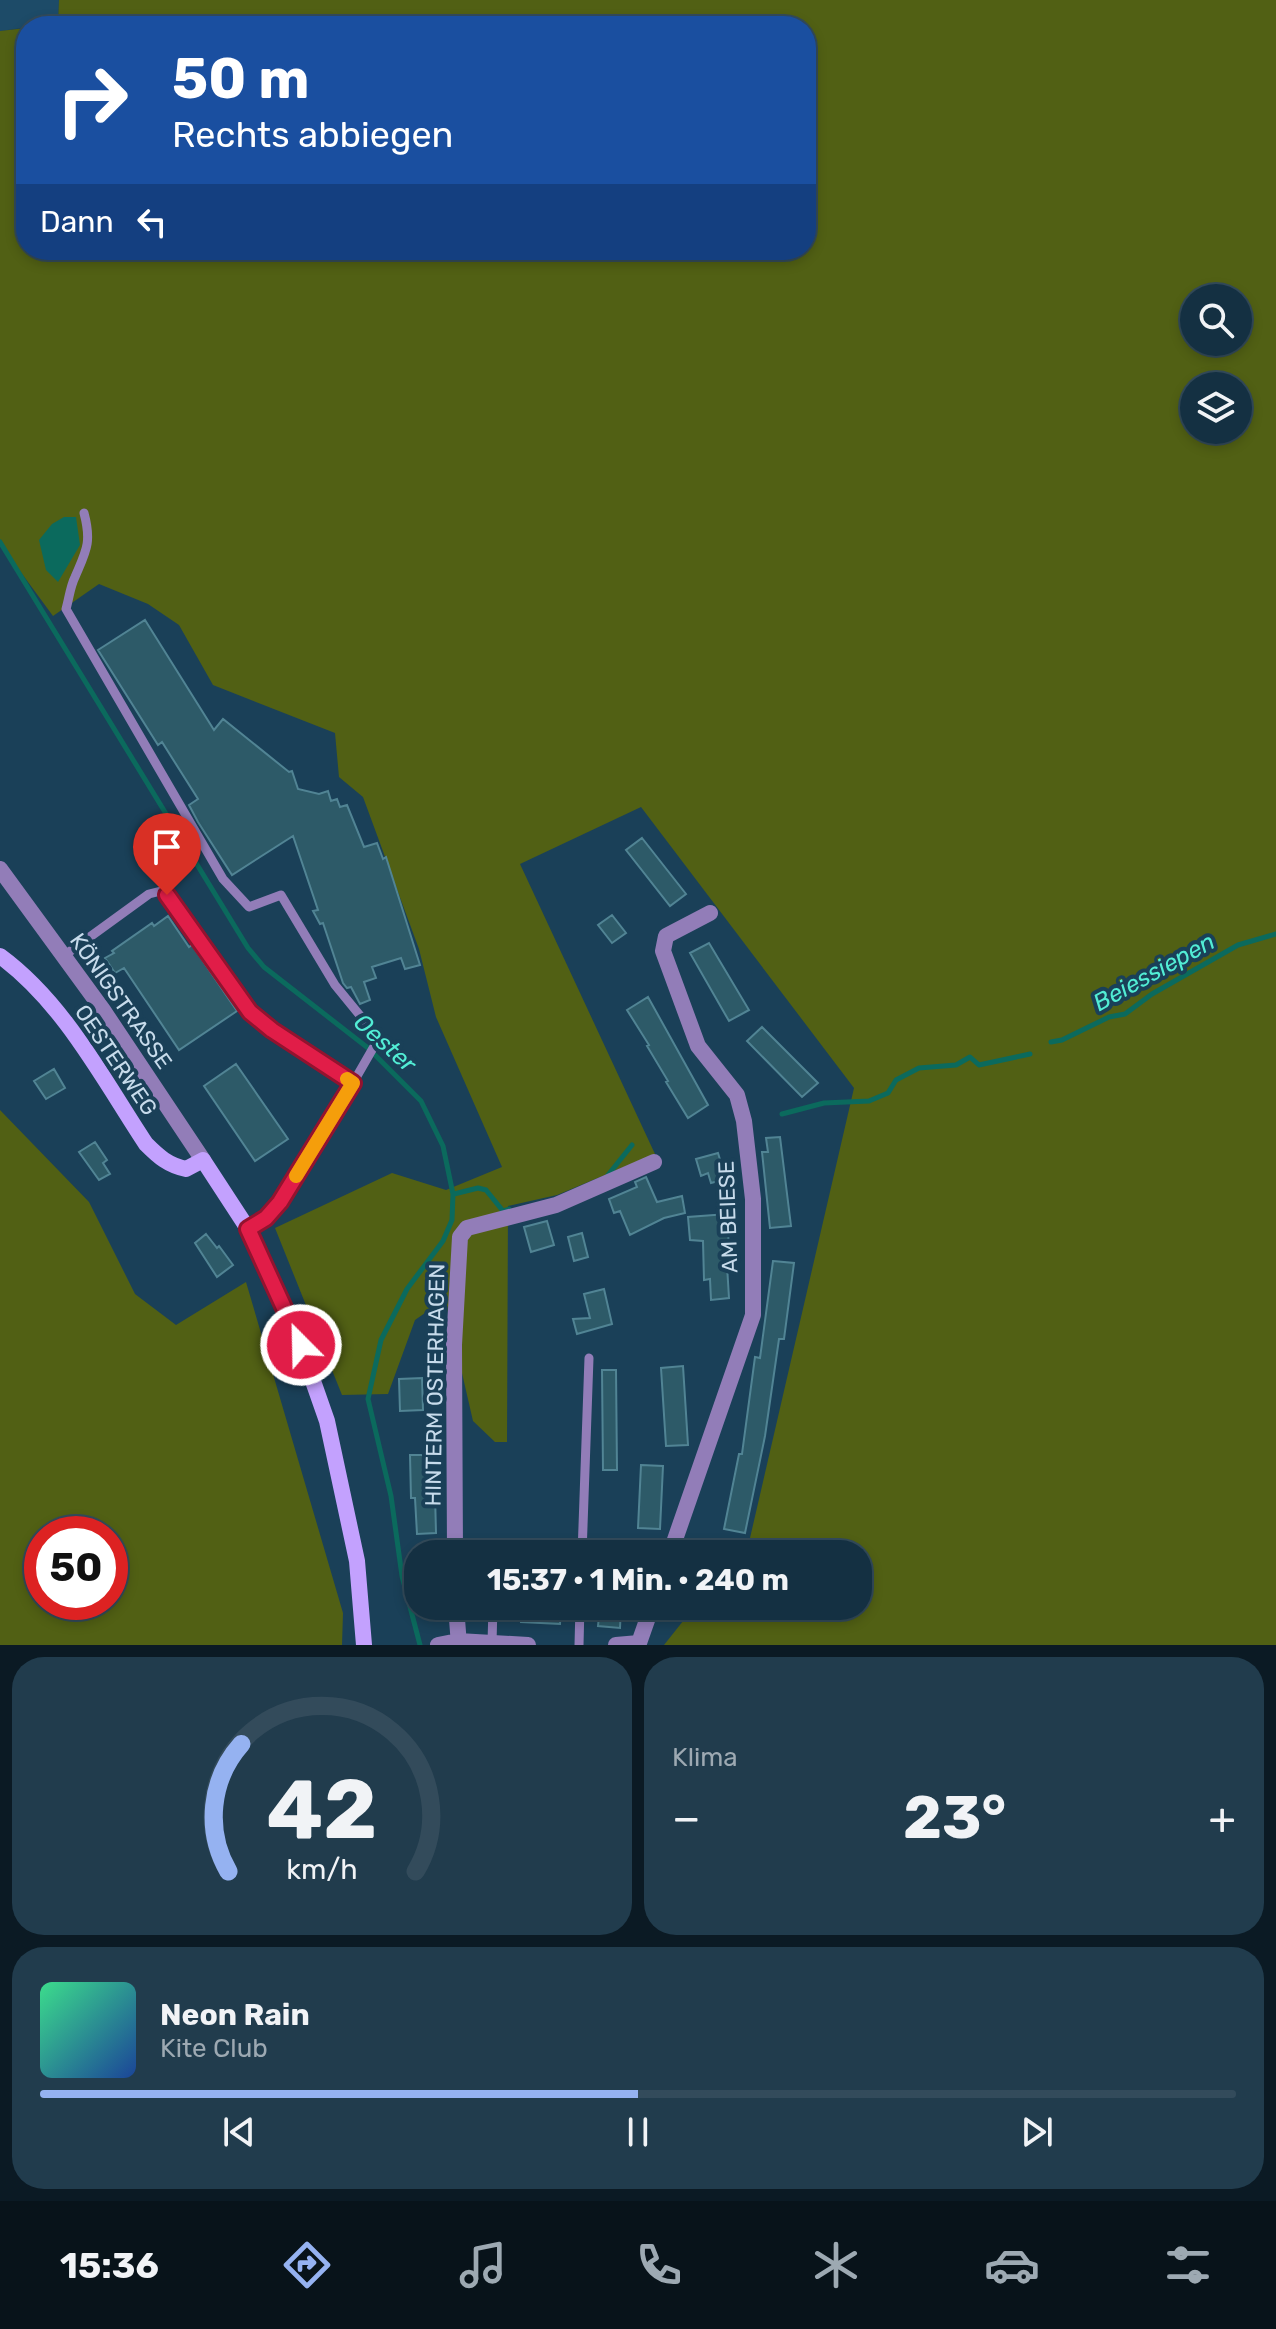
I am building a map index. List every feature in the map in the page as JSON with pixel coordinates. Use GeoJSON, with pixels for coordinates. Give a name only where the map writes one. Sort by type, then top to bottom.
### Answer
{"type":"FeatureCollection","features":[{"type":"Feature","properties":{"kind":"main road","name":"OESTERWEG"},"geometry":{"type":"LineString","coordinates":[[0,956],[27,978],[57,1012],[154,1152],[173,1166],[186,1169],[203,1160]]}},
{"type":"Feature","properties":{"kind":"main road"},"geometry":{"type":"LineString","coordinates":[[203,1160],[248,1229],[293,1324],[327,1421],[357,1561],[364,1645]]}},
{"type":"Feature","properties":{"kind":"street","name":"KÖNIGSTRASSE"},"geometry":{"type":"LineString","coordinates":[[0,869],[65,955],[203,1160]]}},
{"type":"Feature","properties":{"kind":"street","name":"AM BEIESE"},"geometry":{"type":"LineString","coordinates":[[675,1540],[753,1315],[753,1199],[744,1121],[737,1095],[698,1046],[663,951],[666,936],[710,913]]}},
{"type":"Feature","properties":{"kind":"street","name":"HINTERM OSTERHAGEN"},"geometry":{"type":"LineString","coordinates":[[455,1540],[454,1345],[460,1237],[467,1228],[556,1205],[654,1162]]}},
{"type":"Feature","properties":{"kind":"street"},"geometry":{"type":"LineString","coordinates":[[454,1620],[450,1644],[528,1645]]}},
{"type":"Feature","properties":{"kind":"street"},"geometry":{"type":"LineString","coordinates":[[616,1645],[639,1643],[647,1620]]}},
{"type":"Feature","properties":{"kind":"lane"},"geometry":{"type":"LineString","coordinates":[[84,513],[90,532],[87,553],[73,580],[66,609],[223,879],[249,907],[281,895],[335,985],[376,1035],[376,1043],[364,1066],[280,1202],[266,1218],[248,1229]]}},
{"type":"Feature","properties":{"kind":"lane"},"geometry":{"type":"LineString","coordinates":[[65,955],[149,894],[161,891],[167,895],[250,1012],[353,1083]]}},
{"type":"Feature","properties":{"kind":"lane"},"geometry":{"type":"LineString","coordinates":[[582,1540],[589,1358]]}},
{"type":"Feature","properties":{"kind":"lane"},"geometry":{"type":"LineString","coordinates":[[492,1643],[493,1620]]}},
{"type":"Feature","properties":{"kind":"lane"},"geometry":{"type":"LineString","coordinates":[[579,1645],[580,1620]]}},
{"type":"Feature","properties":{"kind":"shaded area"},"geometry":{"type":"Polygon","coordinates":[[[0,0],[59,0],[58,16],[16,16],[16,29],[0,31],[0,0]]]}},
{"type":"Feature","properties":{"kind":"shaded area"},"geometry":{"type":"Polygon","coordinates":[[[59,0],[1276,0],[1276,1645],[664,1645],[684,1620],[872,1620],[872,1540],[748,1540],[854,1088],[641,807],[520,864],[655,1154],[557,1195],[508,1206],[507,1442],[495,1442],[473,1421],[445,1299],[415,1320],[388,1394],[342,1395],[275,1228],[392,1173],[446,1190],[502,1167],[436,1017],[419,949],[363,797],[339,777],[335,733],[213,685],[179,625],[148,604],[99,584],[53,616],[0,544],[0,31],[16,29],[16,260],[816,260],[816,16],[58,16],[59,0]]]}},
{"type":"Feature","properties":{"kind":"shaded area"},"geometry":{"type":"Polygon","coordinates":[[[64,517],[76,517],[80,545],[58,582],[46,570],[39,540],[52,524],[64,517]]]}},
{"type":"Feature","properties":{"kind":"shaded area"},"geometry":{"type":"Polygon","coordinates":[[[0,1110],[89,1202],[135,1294],[176,1325],[246,1282],[343,1613],[342,1645],[0,1645],[0,1110]]]}},
{"type":"Feature","properties":{"kind":"building"},"geometry":{"type":"Polygon","coordinates":[[[145,620],[214,730],[223,719],[289,772],[292,771],[298,789],[319,794],[328,791],[331,801],[337,799],[340,807],[347,805],[364,847],[377,843],[383,859],[386,857],[420,965],[405,969],[401,958],[372,967],[376,978],[364,982],[370,1000],[360,1004],[351,987],[347,988],[343,983],[323,923],[320,924],[313,911],[318,910],[293,836],[232,875],[198,822],[189,805],[198,799],[162,742],[158,745],[98,650],[145,620]]]}},
{"type":"Feature","properties":{"kind":"building"},"geometry":{"type":"Polygon","coordinates":[[[642,838],[686,894],[670,906],[626,850],[642,838]]]}},
{"type":"Feature","properties":{"kind":"building"},"geometry":{"type":"Polygon","coordinates":[[[612,915],[626,933],[612,943],[598,925],[612,915]]]}},
{"type":"Feature","properties":{"kind":"building"},"geometry":{"type":"Polygon","coordinates":[[[168,916],[237,1011],[179,1050],[124,968],[115,973],[105,958],[152,923],[154,926],[168,916]]]}},
{"type":"Feature","properties":{"kind":"building"},"geometry":{"type":"Polygon","coordinates":[[[709,943],[749,1010],[729,1021],[690,953],[709,943]]]}},
{"type":"Feature","properties":{"kind":"building"},"geometry":{"type":"Polygon","coordinates":[[[648,997],[708,1105],[688,1118],[627,1010],[648,997]]]}},
{"type":"Feature","properties":{"kind":"building"},"geometry":{"type":"Polygon","coordinates":[[[762,1027],[818,1083],[802,1097],[747,1041],[762,1027]]]}},
{"type":"Feature","properties":{"kind":"building"},"geometry":{"type":"Polygon","coordinates":[[[236,1064],[288,1139],[255,1161],[204,1086],[236,1064]]]}},
{"type":"Feature","properties":{"kind":"building"},"geometry":{"type":"Polygon","coordinates":[[[54,1069],[65,1088],[46,1099],[34,1081],[54,1069]]]}},
{"type":"Feature","properties":{"kind":"building"},"geometry":{"type":"Polygon","coordinates":[[[780,1137],[791,1226],[770,1228],[762,1152],[768,1152],[766,1138],[780,1137]]]}},
{"type":"Feature","properties":{"kind":"building"},"geometry":{"type":"Polygon","coordinates":[[[95,1142],[107,1160],[103,1163],[110,1174],[99,1180],[79,1152],[95,1142]]]}},
{"type":"Feature","properties":{"kind":"building"},"geometry":{"type":"Polygon","coordinates":[[[718,1153],[726,1179],[711,1183],[708,1173],[701,1176],[696,1159],[718,1153]]]}},
{"type":"Feature","properties":{"kind":"building"},"geometry":{"type":"Polygon","coordinates":[[[646,1177],[657,1202],[682,1196],[685,1213],[664,1218],[630,1235],[620,1211],[614,1213],[609,1199],[637,1187],[635,1182],[646,1177]]]}},
{"type":"Feature","properties":{"kind":"building"},"geometry":{"type":"Polygon","coordinates":[[[727,1214],[729,1298],[711,1300],[710,1279],[704,1280],[703,1241],[690,1240],[688,1217],[727,1214]]]}},
{"type":"Feature","properties":{"kind":"building"},"geometry":{"type":"Polygon","coordinates":[[[547,1221],[554,1245],[531,1252],[524,1227],[547,1221]]]}},
{"type":"Feature","properties":{"kind":"building"},"geometry":{"type":"Polygon","coordinates":[[[582,1233],[588,1257],[574,1261],[568,1237],[582,1233]]]}},
{"type":"Feature","properties":{"kind":"building"},"geometry":{"type":"Polygon","coordinates":[[[206,1234],[233,1265],[217,1277],[195,1243],[206,1234]]]}},
{"type":"Feature","properties":{"kind":"building"},"geometry":{"type":"Polygon","coordinates":[[[773,1261],[794,1263],[784,1339],[779,1339],[765,1436],[745,1533],[724,1529],[739,1454],[742,1454],[755,1357],[760,1358],[773,1261]]]}},
{"type":"Feature","properties":{"kind":"building"},"geometry":{"type":"Polygon","coordinates":[[[604,1289],[612,1324],[577,1334],[573,1319],[590,1318],[584,1294],[604,1289]]]}},
{"type":"Feature","properties":{"kind":"building"},"geometry":{"type":"Polygon","coordinates":[[[683,1366],[688,1445],[666,1446],[661,1368],[683,1366]]]}},
{"type":"Feature","properties":{"kind":"building"},"geometry":{"type":"Polygon","coordinates":[[[602,1370],[616,1370],[617,1470],[603,1470],[602,1370]]]}},
{"type":"Feature","properties":{"kind":"building"},"geometry":{"type":"Polygon","coordinates":[[[422,1378],[423,1410],[400,1411],[399,1379],[422,1378]]]}},
{"type":"Feature","properties":{"kind":"building"},"geometry":{"type":"Polygon","coordinates":[[[410,1455],[434,1455],[436,1533],[417,1534],[415,1498],[411,1498],[410,1455]]]}},
{"type":"Feature","properties":{"kind":"building"},"geometry":{"type":"Polygon","coordinates":[[[641,1465],[663,1466],[660,1529],[638,1528],[641,1465]]]}},
{"type":"Feature","properties":{"kind":"building"},"geometry":{"type":"Polygon","coordinates":[[[521,1620],[560,1620],[560,1624],[521,1620]]]}},
{"type":"Feature","properties":{"kind":"building"},"geometry":{"type":"Polygon","coordinates":[[[599,1620],[620,1620],[620,1628],[598,1626],[599,1620]]]}},
{"type":"Feature","properties":{"kind":"waterway","name":"Oester"},"geometry":{"type":"LineString","coordinates":[[0,542],[248,948],[264,967],[368,1048],[421,1101],[443,1146],[453,1194],[452,1220],[443,1241],[407,1289],[381,1340],[368,1399],[391,1496],[402,1576],[420,1645]]}},
{"type":"Feature","properties":{"kind":"waterway","name":"Beiessiepen"},"geometry":{"type":"LineString","coordinates":[[1051,1042],[1062,1040],[1109,1017],[1125,1014],[1152,994],[1238,945],[1276,934]]}},
{"type":"Feature","properties":{"kind":"waterway","name":"Beiessiepen"},"geometry":{"type":"LineString","coordinates":[[782,1114],[824,1103],[869,1101],[888,1093],[896,1080],[919,1068],[956,1065],[970,1057],[979,1065],[1030,1054]]}},
{"type":"Feature","properties":{"kind":"waterway","name":"Beiessiepen"},"geometry":{"type":"LineString","coordinates":[[608,1175],[632,1145]]}},
{"type":"Feature","properties":{"kind":"waterway","name":"Beiessiepen"},"geometry":{"type":"LineString","coordinates":[[454,1194],[478,1188],[486,1190],[503,1211],[509,1209]]}},
{"type":"Feature","properties":{"kind":"slow traffic"},"geometry":{"type":"LineString","coordinates":[[296,1176],[353,1083],[347,1079]]}},
{"type":"Feature","properties":{"kind":"route"},"geometry":{"type":"LineString","coordinates":[[167,895],[250,1012],[318,1062],[353,1083],[280,1202],[266,1218],[248,1229],[301,1345]]}}]}
